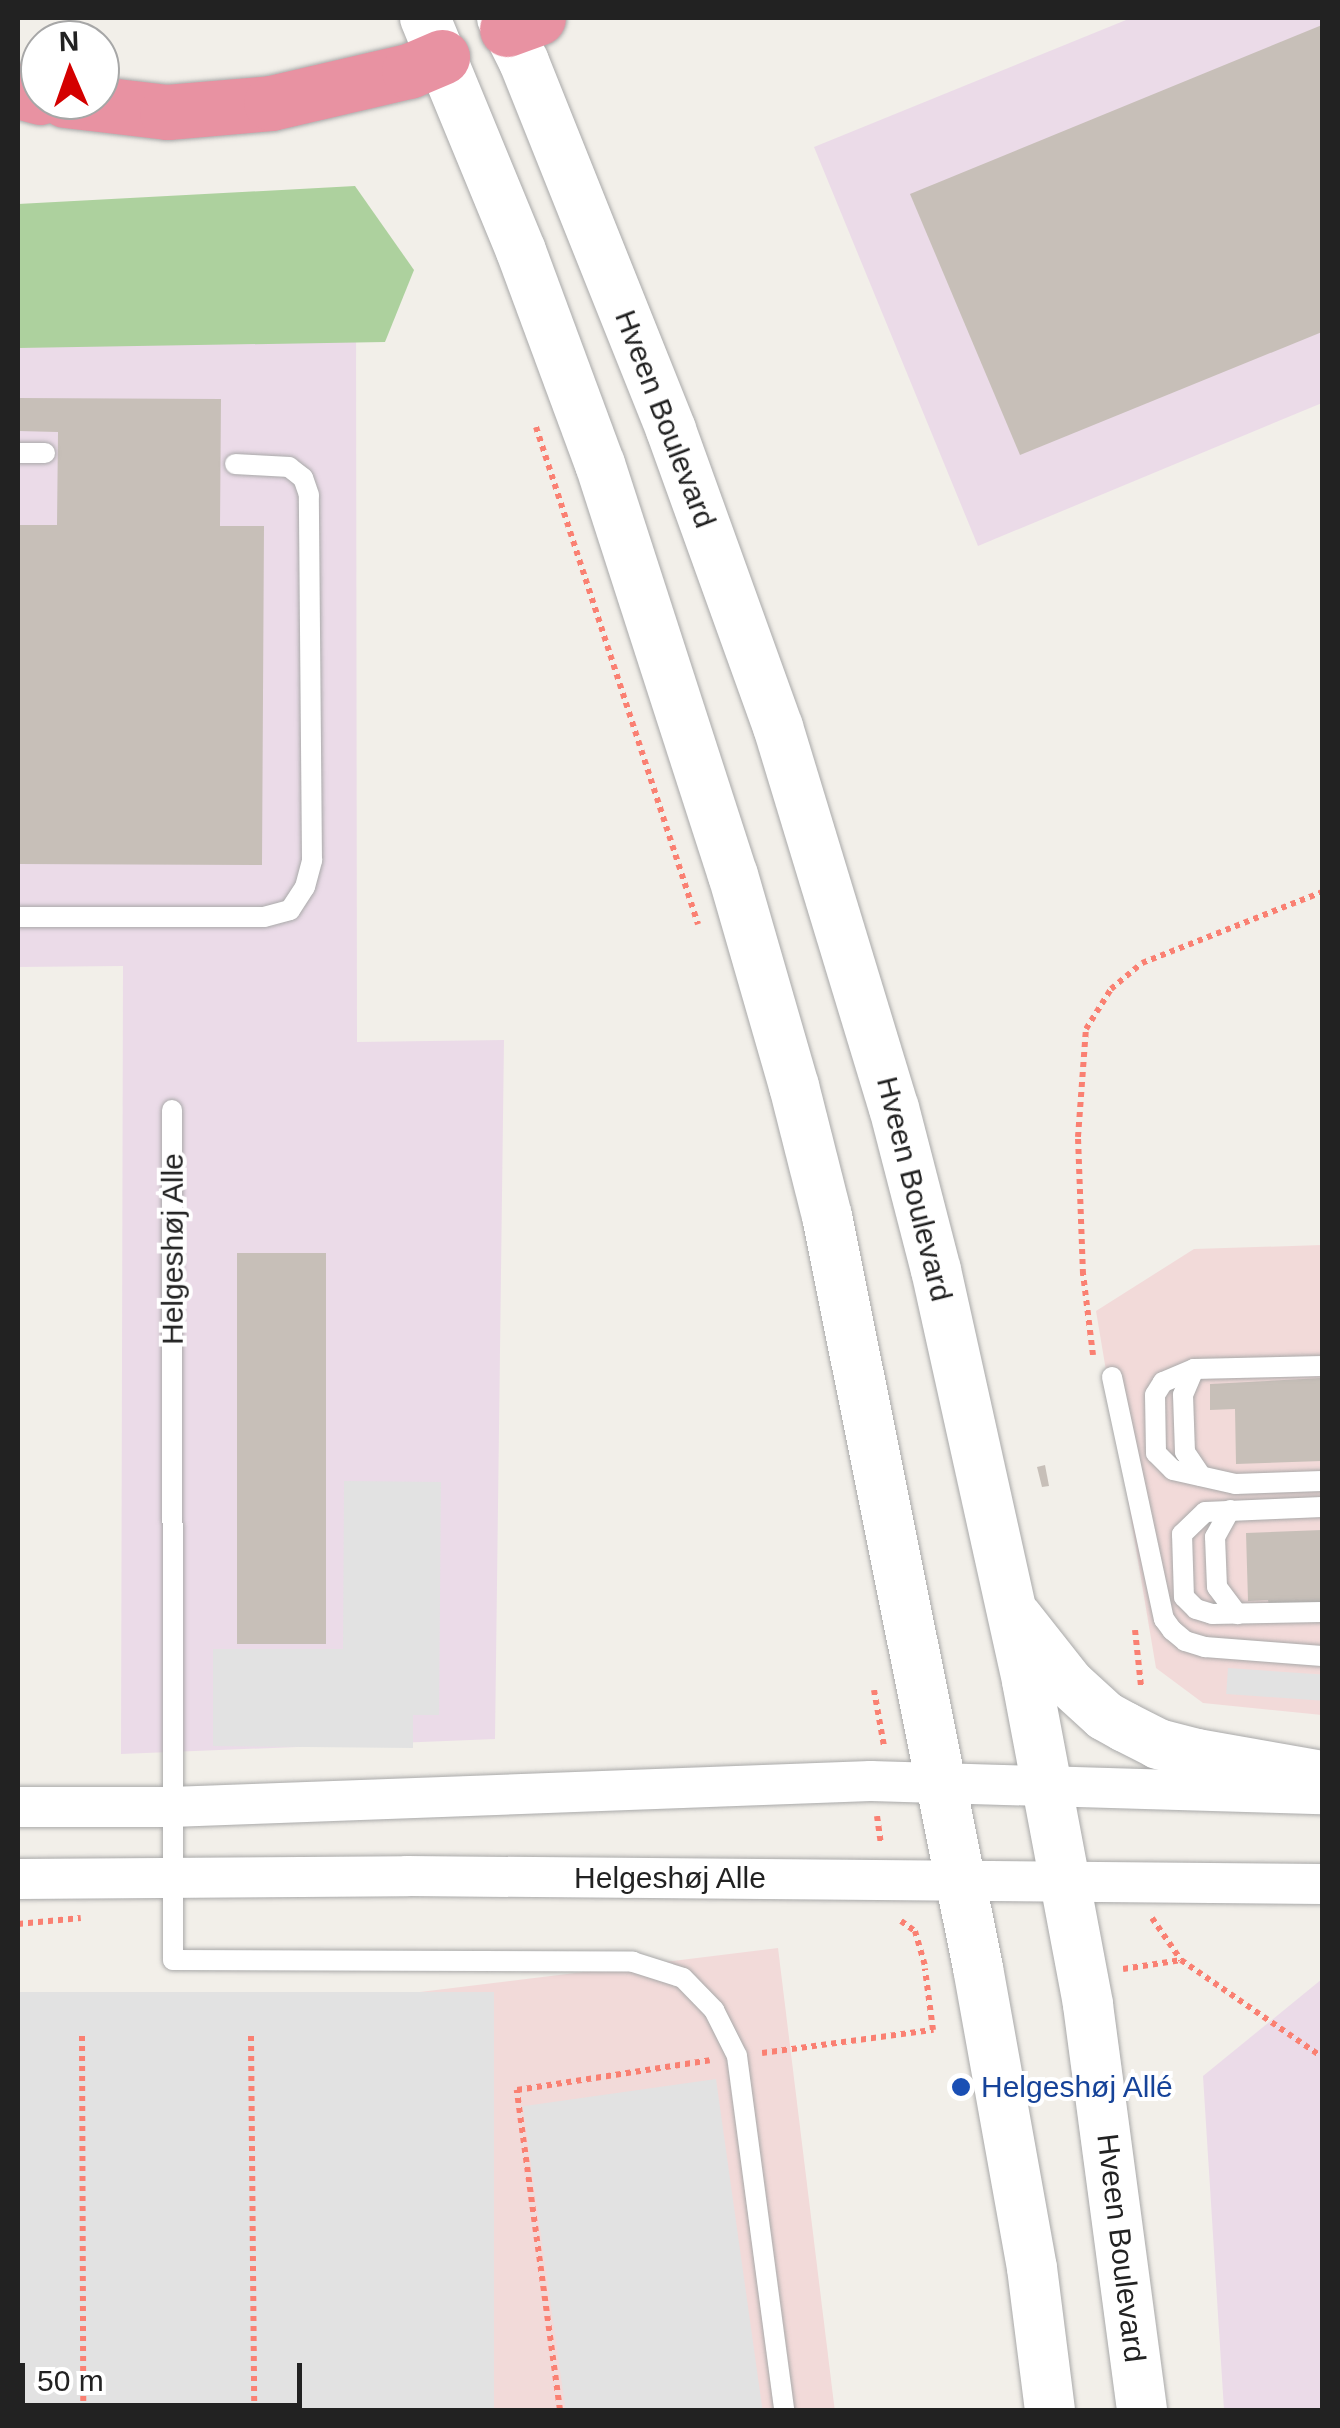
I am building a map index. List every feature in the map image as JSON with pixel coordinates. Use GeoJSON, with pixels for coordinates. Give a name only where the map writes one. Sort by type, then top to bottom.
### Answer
{"type":"FeatureCollection","features":[{"type":"Feature","properties":{"kind":"highway"},"geometry":{"type":"LineString","coordinates":[[120,106],[168,112],[270,103],[394,76],[434,37]]}},
{"type":"Feature","properties":{"kind":"street"},"geometry":{"type":"LineString","coordinates":[[516,22],[434,37],[600,464],[733,875],[827,1216],[916,1782],[960,1881],[1032,2268],[1050,2410]]}},
{"type":"Feature","properties":{"kind":"street","name":"Hveen Boulevard"},"geometry":{"type":"LineString","coordinates":[[516,22],[524,62],[671,430],[821,858],[932,1252],[1014,1612],[1088,2005],[1142,2410]]}},
{"type":"Feature","properties":{"kind":"street"},"geometry":{"type":"LineString","coordinates":[[1014,1612],[1070,1684],[1104,1716],[1171,1747],[1322,1776]]}},
{"type":"Feature","properties":{"kind":"street"},"geometry":{"type":"LineString","coordinates":[[18,1807],[172,1807],[916,1782],[1322,1794]]}},
{"type":"Feature","properties":{"kind":"street","name":"Helgeshøj Alle"},"geometry":{"type":"LineString","coordinates":[[18,1879],[426,1876],[1322,1884]]}},
{"type":"Feature","properties":{"kind":"lane"},"geometry":{"type":"LineString","coordinates":[[18,453],[45,454]]}},
{"type":"Feature","properties":{"kind":"lane"},"geometry":{"type":"LineString","coordinates":[[18,916],[264,918],[290,910],[305,887],[312,860],[309,495],[303,478],[288,467],[235,464]]}},
{"type":"Feature","properties":{"kind":"lane","name":"Helgeshøj Alle"},"geometry":{"type":"LineString","coordinates":[[172,1110],[173,1960],[633,1962],[684,1978],[714,2010],[737,2056]]}},
{"type":"Feature","properties":{"kind":"lane"},"geometry":{"type":"LineString","coordinates":[[1322,1366],[1194,1369],[1163,1382],[1155,1395],[1156,1453],[1173,1470],[1235,1484],[1322,1481]]}},
{"type":"Feature","properties":{"kind":"lane"},"geometry":{"type":"LineString","coordinates":[[1104,1374],[1164,1619],[1172,1630],[1185,1641],[1205,1648],[1322,1656]]}},
{"type":"Feature","properties":{"kind":"lane"},"geometry":{"type":"LineString","coordinates":[[1322,1506],[1206,1512],[1182,1534],[1184,1597],[1204,1613],[1322,1612]]}},
{"type":"Feature","properties":{"kind":"lane"},"geometry":{"type":"LineString","coordinates":[[1230,1510],[1215,1537],[1216,1587],[1238,1614]]}},
{"type":"Feature","properties":{"kind":"lane"},"geometry":{"type":"LineString","coordinates":[[737,2056],[784,2410]]}},
{"type":"Feature","properties":{"kind":"path"},"geometry":{"type":"LineString","coordinates":[[534,423],[701,934]]}},
{"type":"Feature","properties":{"kind":"path"},"geometry":{"type":"LineString","coordinates":[[1104,1374],[1083,1274],[1078,1138],[1086,1029],[1111,990],[1142,963],[1322,892]]}},
{"type":"Feature","properties":{"kind":"path"},"geometry":{"type":"LineString","coordinates":[[1133,1619],[1142,1676],[1140,1698]]}},
{"type":"Feature","properties":{"kind":"path"},"geometry":{"type":"LineString","coordinates":[[872,1684],[916,1782]]}},
{"type":"Feature","properties":{"kind":"path"},"geometry":{"type":"LineString","coordinates":[[1181,1960],[1322,2057]]}},
{"type":"Feature","properties":{"kind":"path"},"geometry":{"type":"LineString","coordinates":[[560,2410],[517,2090],[933,2030],[925,1969]]}},
{"type":"Feature","properties":{"kind":"path"},"geometry":{"type":"LineString","coordinates":[[82,2036],[83,2410]]}},
{"type":"Feature","properties":{"kind":"path"},"geometry":{"type":"LineString","coordinates":[[251,2036],[254,2410]]}},
{"type":"Feature","properties":{"kind":"shaded area"},"geometry":{"type":"Polygon","coordinates":[[[1131,18],[1322,18],[1322,403],[978,546],[814,147],[1131,18]]]}},
{"type":"Feature","properties":{"kind":"shaded area"},"geometry":{"type":"Polygon","coordinates":[[[18,302],[356,306],[357,1042],[504,1040],[495,1739],[121,1754],[123,966],[18,967],[18,302]]]}},
{"type":"Feature","properties":{"kind":"shaded area"},"geometry":{"type":"Polygon","coordinates":[[[1322,1245],[1322,1715],[1203,1703],[1156,1668],[1096,1311],[1194,1249],[1322,1245]]]}},
{"type":"Feature","properties":{"kind":"shaded area"},"geometry":{"type":"Polygon","coordinates":[[[344,1481],[441,1482],[439,1715],[413,1715],[413,1748],[213,1746],[213,1649],[343,1649],[344,1481]]]}},
{"type":"Feature","properties":{"kind":"shaded area"},"geometry":{"type":"Polygon","coordinates":[[[1228,1668],[1322,1675],[1320,1700],[1226,1694],[1228,1668]]]}},
{"type":"Feature","properties":{"kind":"shaded area"},"geometry":{"type":"Polygon","coordinates":[[[778,1948],[835,2410],[69,2410],[24,2041],[778,1948]]]}},
{"type":"Feature","properties":{"kind":"shaded area"},"geometry":{"type":"Polygon","coordinates":[[[1322,1979],[1322,2410],[1224,2410],[1203,2076],[1322,1979]]]}},
{"type":"Feature","properties":{"kind":"shaded area"},"geometry":{"type":"Polygon","coordinates":[[[18,1992],[494,1992],[494,2410],[18,2410],[18,1992]]]}},
{"type":"Feature","properties":{"kind":"shaded area"},"geometry":{"type":"Polygon","coordinates":[[[716,2079],[762,2410],[566,2410],[523,2106],[716,2079]]]}},
{"type":"Feature","properties":{"kind":"green space"},"geometry":{"type":"Polygon","coordinates":[[[355,186],[414,270],[385,342],[18,348],[18,204],[355,186]]]}},
{"type":"Feature","properties":{"kind":"building"},"geometry":{"type":"Polygon","coordinates":[[[1322,25],[1322,332],[1020,455],[910,194],[1322,25]]]}},
{"type":"Feature","properties":{"kind":"building"},"geometry":{"type":"Polygon","coordinates":[[[18,398],[221,399],[220,526],[264,526],[262,865],[18,864],[18,525],[57,525],[58,432],[18,431],[18,398]]]}},
{"type":"Feature","properties":{"kind":"building"},"geometry":{"type":"Polygon","coordinates":[[[237,1253],[326,1253],[326,1644],[237,1644],[237,1253]]]}},
{"type":"Feature","properties":{"kind":"building"},"geometry":{"type":"Polygon","coordinates":[[[1322,1378],[1322,1461],[1236,1464],[1235,1409],[1210,1410],[1210,1384],[1322,1378]]]}},
{"type":"Feature","properties":{"kind":"building"},"geometry":{"type":"Polygon","coordinates":[[[1045,1465],[1049,1486],[1042,1487],[1037,1467],[1045,1465]]]}},
{"type":"Feature","properties":{"kind":"building"},"geometry":{"type":"Polygon","coordinates":[[[1322,1530],[1322,1603],[1269,1605],[1268,1600],[1248,1601],[1246,1533],[1322,1530]]]}},
{"type":"Feature","properties":{"kind":"place","name":"Helgeshøj Allé"},"geometry":{"type":"Point","coordinates":[961,2087]}}]}
